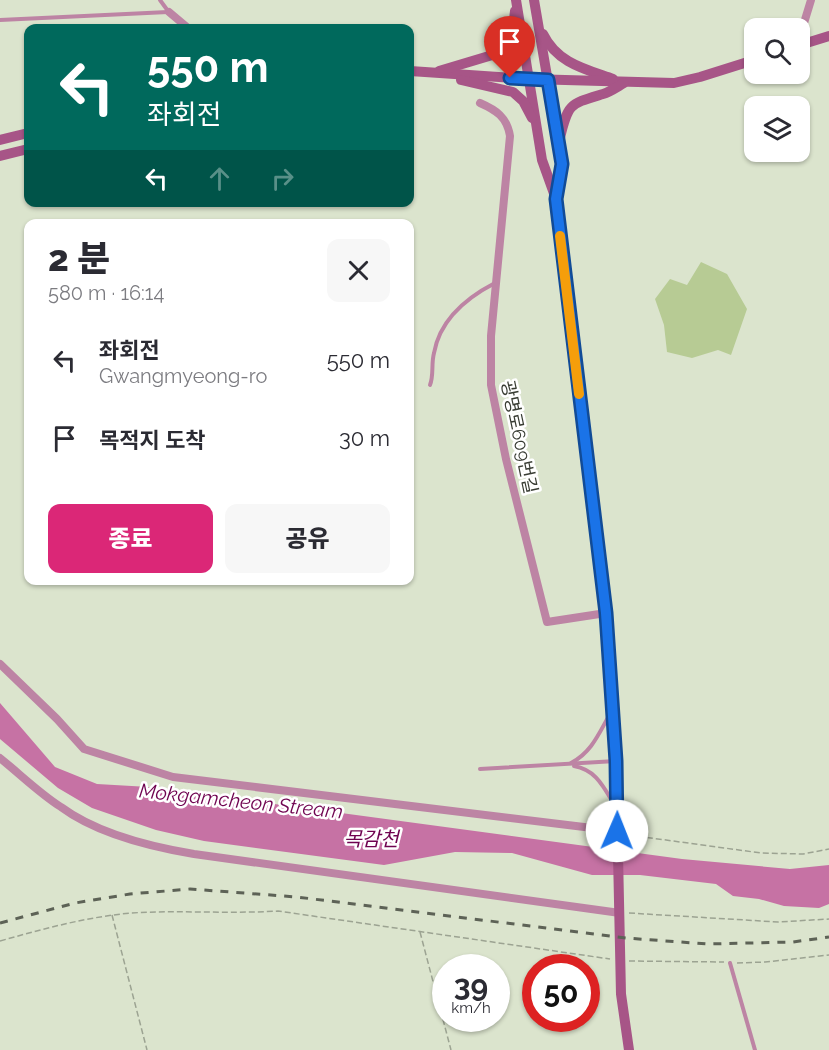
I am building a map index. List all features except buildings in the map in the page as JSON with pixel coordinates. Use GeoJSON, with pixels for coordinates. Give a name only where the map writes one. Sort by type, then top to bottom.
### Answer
{"type":"FeatureCollection","features":[{"type":"Feature","properties":{"kind":"main road"},"geometry":{"type":"LineString","coordinates":[[534,0],[562,164],[556,199]]}},
{"type":"Feature","properties":{"kind":"main road"},"geometry":{"type":"LineString","coordinates":[[431,73],[506,49],[511,39],[516,1]]}},
{"type":"Feature","properties":{"kind":"main road"},"geometry":{"type":"LineString","coordinates":[[516,1],[542,160],[556,199],[606,613],[616,761],[621,994],[629,1050]]}},
{"type":"Feature","properties":{"kind":"main road"},"geometry":{"type":"LineString","coordinates":[[538,20],[551,47],[561,57],[572,64],[625,83]]}},
{"type":"Feature","properties":{"kind":"main road"},"geometry":{"type":"LineString","coordinates":[[810,42],[829,36]]}},
{"type":"Feature","properties":{"kind":"main road"},"geometry":{"type":"LineString","coordinates":[[414,71],[548,80],[674,83],[744,63]]}},
{"type":"Feature","properties":{"kind":"main road"},"geometry":{"type":"LineString","coordinates":[[431,73],[513,92],[524,101],[536,125]]}},
{"type":"Feature","properties":{"kind":"main road"},"geometry":{"type":"LineString","coordinates":[[559,144],[569,109],[578,101],[603,94],[625,83]]}},
{"type":"Feature","properties":{"kind":"main road"},"geometry":{"type":"LineString","coordinates":[[0,140],[24,134]]}},
{"type":"Feature","properties":{"kind":"main road"},"geometry":{"type":"LineString","coordinates":[[0,156],[24,150]]}},
{"type":"Feature","properties":{"kind":"street"},"geometry":{"type":"LineString","coordinates":[[806,18],[811,0]]}},
{"type":"Feature","properties":{"kind":"street"},"geometry":{"type":"LineString","coordinates":[[169,12],[183,24]]}},
{"type":"Feature","properties":{"kind":"street","name":"광명로609번길"},"geometry":{"type":"LineString","coordinates":[[480,103],[501,115],[509,127],[510,136],[490,352],[494,405],[506,459],[547,622],[606,613]]}},
{"type":"Feature","properties":{"kind":"street"},"geometry":{"type":"LineString","coordinates":[[0,664],[57,719],[84,749],[173,777],[617,831]]}},
{"type":"Feature","properties":{"kind":"street"},"geometry":{"type":"LineString","coordinates":[[0,758],[62,808],[103,829],[138,842],[194,854],[620,913]]}},
{"type":"Feature","properties":{"kind":"lane"},"geometry":{"type":"LineString","coordinates":[[160,0],[169,12]]}},
{"type":"Feature","properties":{"kind":"lane"},"geometry":{"type":"LineString","coordinates":[[0,20],[169,12]]}},
{"type":"Feature","properties":{"kind":"lane"},"geometry":{"type":"LineString","coordinates":[[430,385],[433,377],[432,360],[435,346],[438,335],[445,324],[453,313],[477,293],[496,283]]}},
{"type":"Feature","properties":{"kind":"lane"},"geometry":{"type":"LineString","coordinates":[[567,764],[582,756],[593,745],[613,710]]}},
{"type":"Feature","properties":{"kind":"lane"},"geometry":{"type":"LineString","coordinates":[[480,769],[616,761]]}},
{"type":"Feature","properties":{"kind":"lane"},"geometry":{"type":"LineString","coordinates":[[567,764],[584,768],[596,776],[617,810]]}},
{"type":"Feature","properties":{"kind":"lane"},"geometry":{"type":"LineString","coordinates":[[730,963],[755,1050]]}},
{"type":"Feature","properties":{"kind":"path"},"geometry":{"type":"LineString","coordinates":[[617,831],[636,837],[761,853],[803,854],[829,849]]}},
{"type":"Feature","properties":{"kind":"path"},"geometry":{"type":"LineString","coordinates":[[0,941],[58,925],[111,915],[169,912],[292,912],[620,961]]}},
{"type":"Feature","properties":{"kind":"path"},"geometry":{"type":"LineString","coordinates":[[620,913],[778,922],[829,918]]}},
{"type":"Feature","properties":{"kind":"path"},"geometry":{"type":"LineString","coordinates":[[111,915],[147,1050]]}},
{"type":"Feature","properties":{"kind":"path"},"geometry":{"type":"LineString","coordinates":[[420,932],[451,1050]]}},
{"type":"Feature","properties":{"kind":"green space"},"geometry":{"type":"Polygon","coordinates":[[[701,262],[727,274],[747,309],[731,355],[718,350],[692,358],[667,352],[664,325],[655,299],[670,279],[687,285],[701,262]]]}},
{"type":"Feature","properties":{"kind":"water","name":"목감천"},"geometry":{"type":"Polygon","coordinates":[[[0,703],[55,767],[97,784],[149,787],[682,859],[790,869],[829,865],[829,904],[819,908],[784,906],[759,899],[733,896],[716,884],[640,875],[592,875],[512,853],[455,852],[384,865],[204,841],[156,830],[92,808],[58,788],[0,739],[0,703]]]}},
{"type":"Feature","properties":{"kind":"railway"},"geometry":{"type":"LineString","coordinates":[[0,923],[75,903],[130,894],[190,889],[297,897],[626,938],[708,944],[793,942],[829,937]]}},
{"type":"Feature","properties":{"kind":"slow traffic"},"geometry":{"type":"LineString","coordinates":[[560,236],[579,394]]}},
{"type":"Feature","properties":{"kind":"route"},"geometry":{"type":"LineString","coordinates":[[510,78],[548,80],[562,164],[556,199],[606,613],[616,761],[617,831]]}},
{"type":"Feature","properties":{"kind":"water label","name":"Mokgamcheon Stream"},"geometry":{"type":"Point","coordinates":[241,801]}}]}
